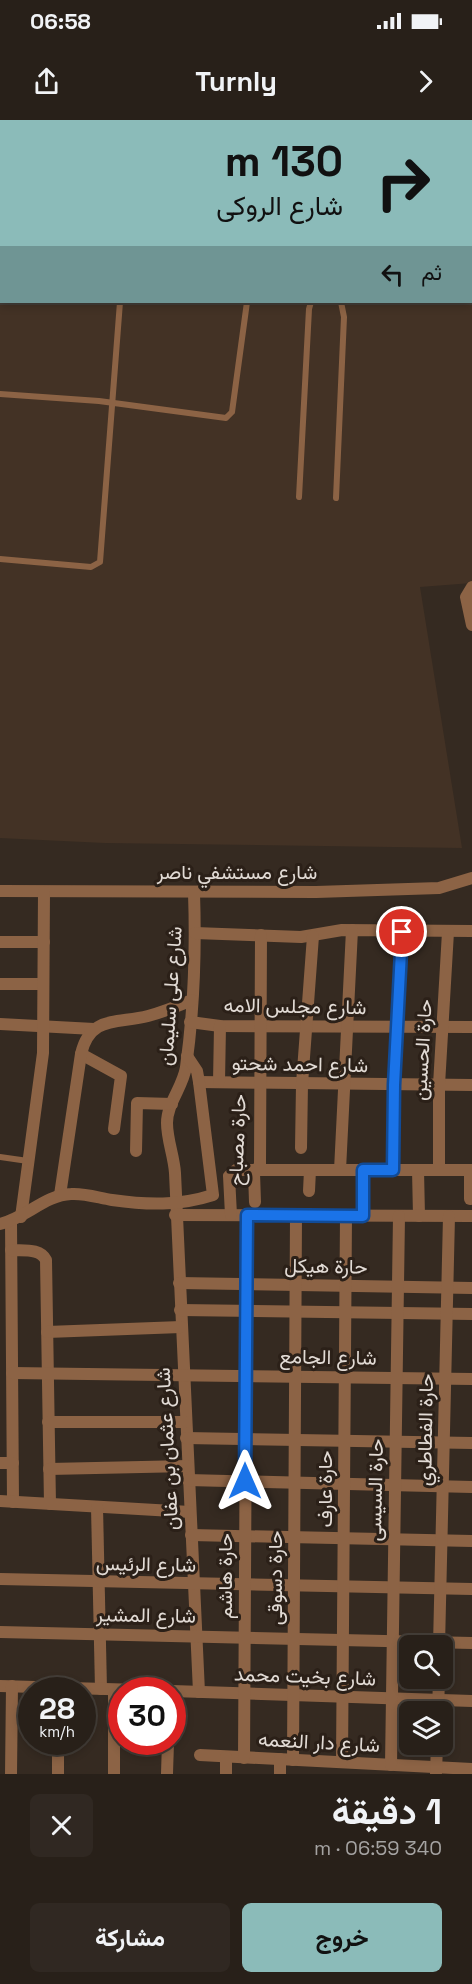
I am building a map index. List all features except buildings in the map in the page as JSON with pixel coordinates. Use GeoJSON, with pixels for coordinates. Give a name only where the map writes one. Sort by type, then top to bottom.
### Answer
{"type":"FeatureCollection","features":[{"type":"Feature","properties":{"kind":"street"},"geometry":{"type":"LineString","coordinates":[[472,587],[466,597],[472,626]]}},
{"type":"Feature","properties":{"kind":"street","name":"شارع مستشفي ناصر"},"geometry":{"type":"LineString","coordinates":[[0,891],[194,893],[439,888],[472,878]]}},
{"type":"Feature","properties":{"kind":"street"},"geometry":{"type":"LineString","coordinates":[[13,1502],[6,1463],[12,1373],[6,1329],[11,1221],[29,1161],[43,1053],[44,892]]}},
{"type":"Feature","properties":{"kind":"street","name":"شارع على سليمان"},"geometry":{"type":"LineString","coordinates":[[175,1210],[174,1160],[167,1125],[172,1104],[182,1085],[187,1056],[195,933],[194,893]]}},
{"type":"Feature","properties":{"kind":"street"},"geometry":{"type":"LineString","coordinates":[[195,933],[313,936],[352,930],[472,932]]}},
{"type":"Feature","properties":{"kind":"street"},"geometry":{"type":"LineString","coordinates":[[340,1170],[352,930]]}},
{"type":"Feature","properties":{"kind":"street"},"geometry":{"type":"LineString","coordinates":[[393,1170],[394,1085],[402,932]]}},
{"type":"Feature","properties":{"kind":"street","name":"حارة الحسين"},"geometry":{"type":"LineString","coordinates":[[439,1170],[439,1085],[448,932]]}},
{"type":"Feature","properties":{"kind":"street","name":"حارة مصباح"},"geometry":{"type":"LineString","coordinates":[[255,1202],[256,1170],[260,1165],[261,935]]}},
{"type":"Feature","properties":{"kind":"street"},"geometry":{"type":"LineString","coordinates":[[301,1149],[305,1026],[313,936]]}},
{"type":"Feature","properties":{"kind":"street"},"geometry":{"type":"LineString","coordinates":[[0,942],[44,942]]}},
{"type":"Feature","properties":{"kind":"street"},"geometry":{"type":"LineString","coordinates":[[0,984],[43,984]]}},
{"type":"Feature","properties":{"kind":"street"},"geometry":{"type":"LineString","coordinates":[[60,1195],[83,1045],[94,1029],[106,1023],[144,1017],[192,1000]]}},
{"type":"Feature","properties":{"kind":"street","name":"شارع مجلس الامه"},"geometry":{"type":"LineString","coordinates":[[190,1022],[220,1026],[472,1027]]}},
{"type":"Feature","properties":{"kind":"street"},"geometry":{"type":"LineString","coordinates":[[0,1024],[94,1029]]}},
{"type":"Feature","properties":{"kind":"street"},"geometry":{"type":"LineString","coordinates":[[219,1082],[220,1026]]}},
{"type":"Feature","properties":{"kind":"street"},"geometry":{"type":"LineString","coordinates":[[81,1054],[121,1076],[114,1129]]}},
{"type":"Feature","properties":{"kind":"street"},"geometry":{"type":"LineString","coordinates":[[175,1210],[214,1193],[197,1071],[187,1056]]}},
{"type":"Feature","properties":{"kind":"street","name":"شارع احمد شحتو"},"geometry":{"type":"LineString","coordinates":[[199,1082],[472,1085]]}},
{"type":"Feature","properties":{"kind":"street"},"geometry":{"type":"LineString","coordinates":[[136,1151],[137,1103],[172,1104]]}},
{"type":"Feature","properties":{"kind":"street"},"geometry":{"type":"LineString","coordinates":[[231,1215],[230,1174],[236,1170],[471,1170],[470,1199]]}},
{"type":"Feature","properties":{"kind":"street"},"geometry":{"type":"LineString","coordinates":[[309,1191],[310,1170]]}},
{"type":"Feature","properties":{"kind":"street"},"geometry":{"type":"LineString","coordinates":[[363,1170],[363,1216]]}},
{"type":"Feature","properties":{"kind":"street"},"geometry":{"type":"LineString","coordinates":[[418,1170],[419,1216]]}},
{"type":"Feature","properties":{"kind":"street"},"geometry":{"type":"LineString","coordinates":[[11,1221],[60,1195],[80,1194],[175,1210],[231,1215],[472,1216]]}},
{"type":"Feature","properties":{"kind":"street","name":"شارع عثمان بن عفان"},"geometry":{"type":"LineString","coordinates":[[175,1210],[199,1692]]}},
{"type":"Feature","properties":{"kind":"street","name":"حارة هاشم"},"geometry":{"type":"LineString","coordinates":[[244,1758],[247,1215]]}},
{"type":"Feature","properties":{"kind":"street","name":"حارة دسوقى"},"geometry":{"type":"LineString","coordinates":[[293,1760],[296,1216]]}},
{"type":"Feature","properties":{"kind":"street","name":"حارة عارف"},"geometry":{"type":"LineString","coordinates":[[334,1766],[342,1696],[346,1216]]}},
{"type":"Feature","properties":{"kind":"street","name":"حارة السيسى"},"geometry":{"type":"LineString","coordinates":[[386,1768],[392,1698],[399,1216]]}},
{"type":"Feature","properties":{"kind":"street","name":"حارة الفطاطري"},"geometry":{"type":"LineString","coordinates":[[440,1635],[449,1216]]}},
{"type":"Feature","properties":{"kind":"street"},"geometry":{"type":"LineString","coordinates":[[11,1250],[37,1251],[45,1257],[50,1504]]}},
{"type":"Feature","properties":{"kind":"street","name":"حارة هيكل"},"geometry":{"type":"LineString","coordinates":[[179,1283],[472,1288]]}},
{"type":"Feature","properties":{"kind":"street"},"geometry":{"type":"LineString","coordinates":[[180,1310],[472,1314]]}},
{"type":"Feature","properties":{"kind":"street"},"geometry":{"type":"LineString","coordinates":[[47,1332],[181,1327]]}},
{"type":"Feature","properties":{"kind":"street","name":"شارع الجامع"},"geometry":{"type":"LineString","coordinates":[[12,1373],[472,1379]]}},
{"type":"Feature","properties":{"kind":"street"},"geometry":{"type":"LineString","coordinates":[[48,1422],[186,1422]]}},
{"type":"Feature","properties":{"kind":"street"},"geometry":{"type":"LineString","coordinates":[[186,1438],[472,1443]]}},
{"type":"Feature","properties":{"kind":"street"},"geometry":{"type":"LineString","coordinates":[[49,1469],[188,1466]]}},
{"type":"Feature","properties":{"kind":"street"},"geometry":{"type":"LineString","coordinates":[[188,1480],[472,1487]]}},
{"type":"Feature","properties":{"kind":"street"},"geometry":{"type":"LineString","coordinates":[[0,1501],[190,1512]]}},
{"type":"Feature","properties":{"kind":"street"},"geometry":{"type":"LineString","coordinates":[[97,1507],[101,1689]]}},
{"type":"Feature","properties":{"kind":"street"},"geometry":{"type":"LineString","coordinates":[[191,1535],[472,1541]]}},
{"type":"Feature","properties":{"kind":"street","name":"شارع الرئيس"},"geometry":{"type":"LineString","coordinates":[[0,1579],[99,1583],[472,1589]]}},
{"type":"Feature","properties":{"kind":"street","name":"شارع المشير"},"geometry":{"type":"LineString","coordinates":[[0,1632],[399,1641]]}},
{"type":"Feature","properties":{"kind":"street","name":"شارع المشير"},"geometry":{"type":"LineString","coordinates":[[453,1644],[472,1643]]}},
{"type":"Feature","properties":{"kind":"street"},"geometry":{"type":"LineString","coordinates":[[6,1686],[11,1774]]}},
{"type":"Feature","properties":{"kind":"street"},"geometry":{"type":"LineString","coordinates":[[96,1689],[108,1690]]}},
{"type":"Feature","properties":{"kind":"street","name":"شارع بخيت محمد"},"geometry":{"type":"LineString","coordinates":[[186,1692],[392,1698],[409,1701]]}},
{"type":"Feature","properties":{"kind":"street","name":"شارع بخيت محمد"},"geometry":{"type":"LineString","coordinates":[[453,1704],[472,1701]]}},
{"type":"Feature","properties":{"kind":"street"},"geometry":{"type":"LineString","coordinates":[[58,1755],[58,1774]]}},
{"type":"Feature","properties":{"kind":"street"},"geometry":{"type":"LineString","coordinates":[[114,1755],[114,1774]]}},
{"type":"Feature","properties":{"kind":"street"},"geometry":{"type":"LineString","coordinates":[[167,1774],[168,1755]]}},
{"type":"Feature","properties":{"kind":"street","name":"شارع دار النعمه"},"geometry":{"type":"LineString","coordinates":[[200,1755],[293,1760],[334,1766],[437,1771],[472,1769]]}},
{"type":"Feature","properties":{"kind":"street"},"geometry":{"type":"LineString","coordinates":[[437,1755],[437,1771]]}},
{"type":"Feature","properties":{"kind":"street"},"geometry":{"type":"LineString","coordinates":[[226,1757],[226,1774]]}},
{"type":"Feature","properties":{"kind":"street"},"geometry":{"type":"LineString","coordinates":[[280,1760],[280,1774]]}},
{"type":"Feature","properties":{"kind":"lane"},"geometry":{"type":"LineString","coordinates":[[0,559],[91,567],[100,562],[120,303]]}},
{"type":"Feature","properties":{"kind":"lane"},"geometry":{"type":"LineString","coordinates":[[0,394],[113,403],[222,419],[230,416],[247,303]]}},
{"type":"Feature","properties":{"kind":"lane"},"geometry":{"type":"LineString","coordinates":[[299,497],[311,303]]}},
{"type":"Feature","properties":{"kind":"lane"},"geometry":{"type":"LineString","coordinates":[[336,498],[344,317],[341,303]]}},
{"type":"Feature","properties":{"kind":"lane"},"geometry":{"type":"LineString","coordinates":[[0,1157],[29,1161]]}},
{"type":"Feature","properties":{"kind":"shaded area"},"geometry":{"type":"Polygon","coordinates":[[[0,303],[472,303],[472,583],[420,587],[462,848],[105,843],[0,838],[0,303]]]}},
{"type":"Feature","properties":{"kind":"route"},"geometry":{"type":"LineString","coordinates":[[245,1481],[247,1215],[363,1216],[363,1170],[393,1170],[394,1085],[402,932]]}}]}
